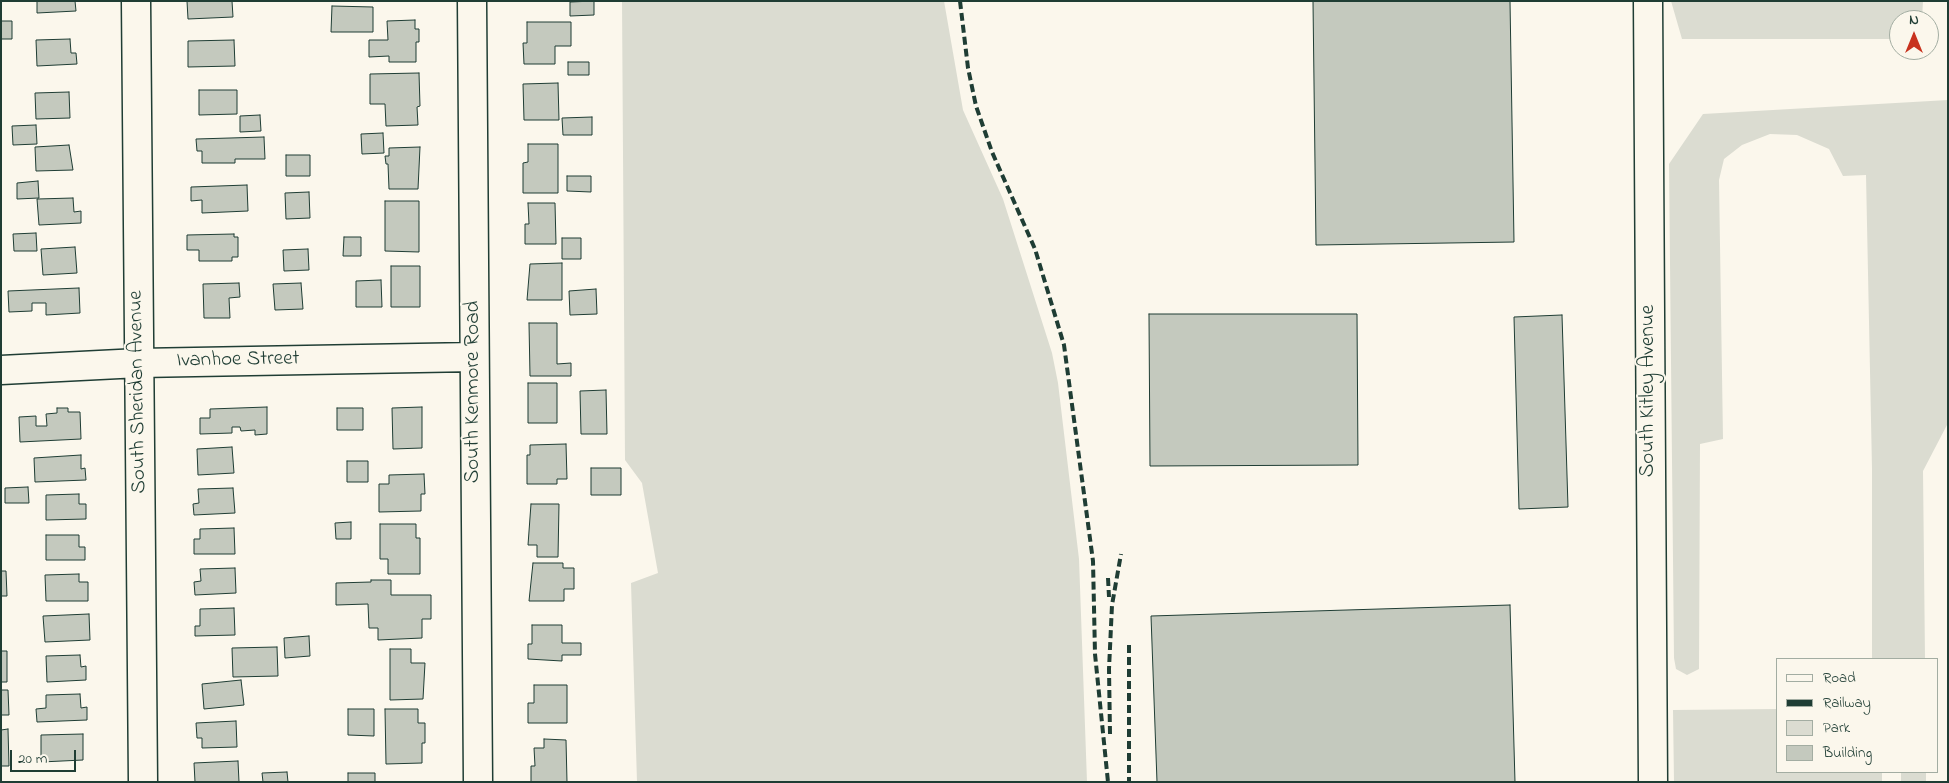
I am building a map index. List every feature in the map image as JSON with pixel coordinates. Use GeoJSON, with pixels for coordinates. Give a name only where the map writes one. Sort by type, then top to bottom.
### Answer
{"type":"FeatureCollection","features":[{"type":"Feature","properties":{"kind":"street","name":"South Sheridan Avenue"},"geometry":{"type":"LineString","coordinates":[[136,1],[143,782]]}},
{"type":"Feature","properties":{"kind":"street","name":"South Kenmore Road"},"geometry":{"type":"LineString","coordinates":[[472,1],[478,782]]}},
{"type":"Feature","properties":{"kind":"street","name":"South Kitley Avenue"},"geometry":{"type":"LineString","coordinates":[[1648,1],[1653,782]]}},
{"type":"Feature","properties":{"kind":"street","name":"Ivanhoe Street"},"geometry":{"type":"LineString","coordinates":[[1,370],[139,363],[474,357]]}},
{"type":"Feature","properties":{"kind":"green space"},"geometry":{"type":"Polygon","coordinates":[[[622,1],[944,1],[963,110],[1003,199],[1052,353],[1058,383],[1079,559],[1087,782],[637,782],[631,583],[658,573],[642,483],[625,460],[622,1]]]}},
{"type":"Feature","properties":{"kind":"green space"},"geometry":{"type":"Polygon","coordinates":[[[1671,1],[1923,1],[1923,10],[1889,10],[1889,39],[1682,39],[1671,1]]]}},
{"type":"Feature","properties":{"kind":"green space"},"geometry":{"type":"Polygon","coordinates":[[[1948,100],[1948,423],[1923,471],[1925,658],[1872,658],[1872,469],[1866,175],[1843,176],[1829,149],[1797,135],[1770,134],[1742,145],[1724,159],[1719,180],[1723,439],[1700,444],[1699,669],[1687,675],[1676,669],[1674,658],[1669,164],[1703,114],[1948,100]]]}},
{"type":"Feature","properties":{"kind":"green space"},"geometry":{"type":"Polygon","coordinates":[[[1776,709],[1776,773],[1882,773],[1882,782],[1674,782],[1673,710],[1776,709]]]}},
{"type":"Feature","properties":{"kind":"green space"},"geometry":{"type":"Polygon","coordinates":[[[1901,773],[1926,773],[1926,782],[1901,782],[1901,773]]]}},
{"type":"Feature","properties":{"kind":"building"},"geometry":{"type":"Polygon","coordinates":[[[37,1],[75,1],[76,11],[37,13],[37,1]]]}},
{"type":"Feature","properties":{"kind":"building"},"geometry":{"type":"Polygon","coordinates":[[[187,1],[232,1],[233,17],[188,19],[187,1]]]}},
{"type":"Feature","properties":{"kind":"building"},"geometry":{"type":"Polygon","coordinates":[[[594,1],[594,15],[570,16],[570,2],[594,1]]]}},
{"type":"Feature","properties":{"kind":"building"},"geometry":{"type":"Polygon","coordinates":[[[1313,1],[1510,1],[1514,242],[1316,245],[1313,1]]]}},
{"type":"Feature","properties":{"kind":"building"},"geometry":{"type":"Polygon","coordinates":[[[332,6],[373,7],[373,32],[331,32],[332,6]]]}},
{"type":"Feature","properties":{"kind":"building"},"geometry":{"type":"Polygon","coordinates":[[[415,20],[415,29],[419,29],[419,42],[416,42],[416,62],[389,62],[389,56],[369,57],[369,40],[388,40],[387,21],[415,20]]]}},
{"type":"Feature","properties":{"kind":"building"},"geometry":{"type":"Polygon","coordinates":[[[1,21],[12,21],[12,39],[1,39],[1,21]]]}},
{"type":"Feature","properties":{"kind":"building"},"geometry":{"type":"Polygon","coordinates":[[[527,22],[571,22],[571,46],[555,46],[555,64],[524,64],[523,43],[527,43],[527,22]]]}},
{"type":"Feature","properties":{"kind":"building"},"geometry":{"type":"Polygon","coordinates":[[[70,39],[71,53],[76,53],[77,64],[37,66],[36,40],[70,39]]]}},
{"type":"Feature","properties":{"kind":"building"},"geometry":{"type":"Polygon","coordinates":[[[234,40],[235,66],[188,67],[188,41],[234,40]]]}},
{"type":"Feature","properties":{"kind":"building"},"geometry":{"type":"Polygon","coordinates":[[[568,62],[589,62],[589,75],[568,75],[568,62]]]}},
{"type":"Feature","properties":{"kind":"building"},"geometry":{"type":"Polygon","coordinates":[[[419,73],[420,106],[417,107],[418,125],[386,126],[385,104],[370,104],[370,74],[419,73]]]}},
{"type":"Feature","properties":{"kind":"building"},"geometry":{"type":"Polygon","coordinates":[[[558,83],[559,120],[524,120],[523,84],[558,83]]]}},
{"type":"Feature","properties":{"kind":"building"},"geometry":{"type":"Polygon","coordinates":[[[199,90],[237,90],[237,114],[199,115],[199,90]]]}},
{"type":"Feature","properties":{"kind":"building"},"geometry":{"type":"Polygon","coordinates":[[[69,92],[70,118],[36,119],[35,93],[69,92]]]}},
{"type":"Feature","properties":{"kind":"building"},"geometry":{"type":"Polygon","coordinates":[[[260,115],[261,131],[240,132],[240,116],[260,115]]]}},
{"type":"Feature","properties":{"kind":"building"},"geometry":{"type":"Polygon","coordinates":[[[592,117],[592,135],[563,135],[562,118],[592,117]]]}},
{"type":"Feature","properties":{"kind":"building"},"geometry":{"type":"Polygon","coordinates":[[[36,125],[37,144],[13,145],[12,126],[36,125]]]}},
{"type":"Feature","properties":{"kind":"building"},"geometry":{"type":"Polygon","coordinates":[[[383,133],[384,153],[362,154],[361,134],[383,133]]]}},
{"type":"Feature","properties":{"kind":"building"},"geometry":{"type":"Polygon","coordinates":[[[264,137],[265,159],[235,159],[235,163],[202,163],[202,151],[197,151],[196,139],[264,137]]]}},
{"type":"Feature","properties":{"kind":"building"},"geometry":{"type":"Polygon","coordinates":[[[528,144],[558,144],[558,193],[523,193],[523,163],[528,162],[528,144]]]}},
{"type":"Feature","properties":{"kind":"building"},"geometry":{"type":"Polygon","coordinates":[[[69,145],[73,170],[36,171],[35,147],[69,145]]]}},
{"type":"Feature","properties":{"kind":"building"},"geometry":{"type":"Polygon","coordinates":[[[420,147],[418,189],[389,189],[388,164],[386,164],[385,156],[389,156],[389,148],[420,147]]]}},
{"type":"Feature","properties":{"kind":"building"},"geometry":{"type":"Polygon","coordinates":[[[286,155],[310,155],[310,176],[286,176],[286,155]]]}},
{"type":"Feature","properties":{"kind":"building"},"geometry":{"type":"Polygon","coordinates":[[[567,176],[591,176],[591,192],[567,191],[567,176]]]}},
{"type":"Feature","properties":{"kind":"building"},"geometry":{"type":"Polygon","coordinates":[[[38,181],[39,198],[17,199],[17,183],[38,181]]]}},
{"type":"Feature","properties":{"kind":"building"},"geometry":{"type":"Polygon","coordinates":[[[247,185],[248,211],[202,213],[202,200],[191,201],[191,187],[247,185]]]}},
{"type":"Feature","properties":{"kind":"building"},"geometry":{"type":"Polygon","coordinates":[[[309,192],[310,218],[286,219],[285,193],[309,192]]]}},
{"type":"Feature","properties":{"kind":"building"},"geometry":{"type":"Polygon","coordinates":[[[73,198],[74,212],[81,211],[81,223],[39,225],[37,199],[73,198]]]}},
{"type":"Feature","properties":{"kind":"building"},"geometry":{"type":"Polygon","coordinates":[[[385,201],[419,201],[419,252],[385,251],[385,201]]]}},
{"type":"Feature","properties":{"kind":"building"},"geometry":{"type":"Polygon","coordinates":[[[528,203],[555,203],[556,244],[525,244],[525,224],[529,224],[528,203]]]}},
{"type":"Feature","properties":{"kind":"building"},"geometry":{"type":"Polygon","coordinates":[[[36,233],[37,251],[14,251],[13,234],[36,233]]]}},
{"type":"Feature","properties":{"kind":"building"},"geometry":{"type":"Polygon","coordinates":[[[234,234],[234,237],[238,237],[238,257],[232,257],[232,261],[199,261],[199,250],[187,250],[187,235],[234,234]]]}},
{"type":"Feature","properties":{"kind":"building"},"geometry":{"type":"Polygon","coordinates":[[[344,237],[361,237],[361,256],[343,256],[344,237]]]}},
{"type":"Feature","properties":{"kind":"building"},"geometry":{"type":"Polygon","coordinates":[[[562,238],[581,238],[581,259],[562,259],[562,238]]]}},
{"type":"Feature","properties":{"kind":"building"},"geometry":{"type":"Polygon","coordinates":[[[75,247],[77,273],[43,275],[41,249],[75,247]]]}},
{"type":"Feature","properties":{"kind":"building"},"geometry":{"type":"Polygon","coordinates":[[[308,249],[309,270],[284,271],[283,250],[308,249]]]}},
{"type":"Feature","properties":{"kind":"building"},"geometry":{"type":"Polygon","coordinates":[[[562,263],[562,300],[527,300],[530,264],[562,263]]]}},
{"type":"Feature","properties":{"kind":"building"},"geometry":{"type":"Polygon","coordinates":[[[391,266],[420,266],[420,307],[391,307],[391,266]]]}},
{"type":"Feature","properties":{"kind":"building"},"geometry":{"type":"Polygon","coordinates":[[[381,280],[382,307],[356,307],[356,281],[381,280]]]}},
{"type":"Feature","properties":{"kind":"building"},"geometry":{"type":"Polygon","coordinates":[[[239,283],[240,297],[229,298],[230,318],[204,318],[203,284],[239,283]]]}},
{"type":"Feature","properties":{"kind":"building"},"geometry":{"type":"Polygon","coordinates":[[[301,283],[303,309],[275,310],[273,284],[301,283]]]}},
{"type":"Feature","properties":{"kind":"building"},"geometry":{"type":"Polygon","coordinates":[[[79,288],[80,313],[46,315],[46,303],[32,303],[32,311],[9,312],[8,291],[79,288]]]}},
{"type":"Feature","properties":{"kind":"building"},"geometry":{"type":"Polygon","coordinates":[[[596,289],[597,314],[570,315],[569,291],[596,289]]]}},
{"type":"Feature","properties":{"kind":"building"},"geometry":{"type":"Polygon","coordinates":[[[1149,314],[1357,314],[1358,465],[1150,466],[1149,314]]]}},
{"type":"Feature","properties":{"kind":"building"},"geometry":{"type":"Polygon","coordinates":[[[1562,315],[1568,507],[1519,509],[1514,317],[1562,315]]]}},
{"type":"Feature","properties":{"kind":"building"},"geometry":{"type":"Polygon","coordinates":[[[529,323],[557,323],[557,364],[571,363],[571,376],[530,376],[529,323]]]}},
{"type":"Feature","properties":{"kind":"building"},"geometry":{"type":"Polygon","coordinates":[[[528,383],[557,383],[557,423],[528,423],[528,383]]]}},
{"type":"Feature","properties":{"kind":"building"},"geometry":{"type":"Polygon","coordinates":[[[606,390],[607,434],[581,434],[580,391],[606,390]]]}},
{"type":"Feature","properties":{"kind":"building"},"geometry":{"type":"Polygon","coordinates":[[[267,407],[267,434],[255,435],[255,430],[241,431],[240,427],[232,427],[232,433],[200,434],[200,418],[210,418],[210,409],[267,407]]]}},
{"type":"Feature","properties":{"kind":"building"},"geometry":{"type":"Polygon","coordinates":[[[422,407],[422,448],[393,449],[392,408],[422,407]]]}},
{"type":"Feature","properties":{"kind":"building"},"geometry":{"type":"Polygon","coordinates":[[[57,408],[68,408],[68,412],[80,412],[81,439],[20,442],[19,417],[36,416],[36,426],[47,426],[46,414],[57,413],[57,408]]]}},
{"type":"Feature","properties":{"kind":"building"},"geometry":{"type":"Polygon","coordinates":[[[337,408],[363,408],[363,430],[337,430],[337,408]]]}},
{"type":"Feature","properties":{"kind":"building"},"geometry":{"type":"Polygon","coordinates":[[[566,444],[567,479],[557,479],[557,484],[527,484],[527,455],[530,455],[530,445],[566,444]]]}},
{"type":"Feature","properties":{"kind":"building"},"geometry":{"type":"Polygon","coordinates":[[[232,447],[234,473],[198,475],[197,449],[232,447]]]}},
{"type":"Feature","properties":{"kind":"building"},"geometry":{"type":"Polygon","coordinates":[[[81,455],[81,469],[85,468],[86,480],[35,482],[34,458],[81,455]]]}},
{"type":"Feature","properties":{"kind":"building"},"geometry":{"type":"Polygon","coordinates":[[[347,461],[368,461],[368,482],[347,482],[347,461]]]}},
{"type":"Feature","properties":{"kind":"building"},"geometry":{"type":"Polygon","coordinates":[[[591,468],[621,468],[621,495],[591,495],[591,468]]]}},
{"type":"Feature","properties":{"kind":"building"},"geometry":{"type":"Polygon","coordinates":[[[424,474],[425,494],[421,494],[421,511],[379,512],[379,484],[389,484],[389,475],[424,474]]]}},
{"type":"Feature","properties":{"kind":"building"},"geometry":{"type":"Polygon","coordinates":[[[28,487],[29,503],[5,503],[5,488],[28,487]]]}},
{"type":"Feature","properties":{"kind":"building"},"geometry":{"type":"Polygon","coordinates":[[[233,488],[235,513],[194,515],[193,504],[199,503],[198,489],[233,488]]]}},
{"type":"Feature","properties":{"kind":"building"},"geometry":{"type":"Polygon","coordinates":[[[79,494],[79,504],[86,504],[86,519],[46,520],[46,495],[79,494]]]}},
{"type":"Feature","properties":{"kind":"building"},"geometry":{"type":"Polygon","coordinates":[[[531,504],[559,504],[558,557],[537,557],[537,545],[528,545],[531,504]]]}},
{"type":"Feature","properties":{"kind":"building"},"geometry":{"type":"Polygon","coordinates":[[[351,522],[351,539],[336,539],[335,523],[351,522]]]}},
{"type":"Feature","properties":{"kind":"building"},"geometry":{"type":"Polygon","coordinates":[[[380,524],[416,524],[416,538],[420,538],[420,574],[388,574],[388,559],[380,559],[380,524]]]}},
{"type":"Feature","properties":{"kind":"building"},"geometry":{"type":"Polygon","coordinates":[[[234,528],[235,554],[194,554],[194,539],[200,539],[200,529],[234,528]]]}},
{"type":"Feature","properties":{"kind":"building"},"geometry":{"type":"Polygon","coordinates":[[[46,535],[79,535],[79,547],[85,547],[85,560],[46,560],[46,535]]]}},
{"type":"Feature","properties":{"kind":"building"},"geometry":{"type":"Polygon","coordinates":[[[533,563],[563,563],[563,568],[574,568],[574,589],[564,589],[564,601],[529,601],[533,563]]]}},
{"type":"Feature","properties":{"kind":"building"},"geometry":{"type":"Polygon","coordinates":[[[235,568],[236,593],[195,595],[194,582],[201,581],[200,569],[235,568]]]}},
{"type":"Feature","properties":{"kind":"building"},"geometry":{"type":"Polygon","coordinates":[[[1,571],[6,571],[7,596],[1,596],[1,571]]]}},
{"type":"Feature","properties":{"kind":"building"},"geometry":{"type":"Polygon","coordinates":[[[79,574],[79,582],[88,582],[88,601],[46,601],[45,575],[79,574]]]}},
{"type":"Feature","properties":{"kind":"building"},"geometry":{"type":"Polygon","coordinates":[[[371,580],[391,580],[391,595],[431,595],[431,619],[422,619],[422,638],[378,640],[378,628],[369,628],[368,604],[336,605],[336,583],[371,582],[371,580]]]}},
{"type":"Feature","properties":{"kind":"building"},"geometry":{"type":"Polygon","coordinates":[[[1510,605],[1515,782],[1157,782],[1151,616],[1510,605]]]}},
{"type":"Feature","properties":{"kind":"building"},"geometry":{"type":"Polygon","coordinates":[[[234,608],[235,635],[195,636],[195,626],[200,626],[200,609],[234,608]]]}},
{"type":"Feature","properties":{"kind":"building"},"geometry":{"type":"Polygon","coordinates":[[[89,614],[90,640],[45,642],[43,616],[89,614]]]}},
{"type":"Feature","properties":{"kind":"building"},"geometry":{"type":"Polygon","coordinates":[[[532,625],[562,625],[562,643],[581,643],[581,655],[562,655],[562,661],[528,659],[528,644],[532,644],[532,625]]]}},
{"type":"Feature","properties":{"kind":"building"},"geometry":{"type":"Polygon","coordinates":[[[309,636],[310,656],[285,658],[284,638],[309,636]]]}},
{"type":"Feature","properties":{"kind":"building"},"geometry":{"type":"Polygon","coordinates":[[[277,647],[278,676],[233,677],[232,648],[277,647]]]}},
{"type":"Feature","properties":{"kind":"building"},"geometry":{"type":"Polygon","coordinates":[[[390,649],[411,649],[411,663],[425,663],[423,699],[390,700],[390,649]]]}},
{"type":"Feature","properties":{"kind":"building"},"geometry":{"type":"Polygon","coordinates":[[[1,651],[7,651],[7,682],[1,682],[1,651]]]}},
{"type":"Feature","properties":{"kind":"building"},"geometry":{"type":"Polygon","coordinates":[[[80,655],[81,667],[86,666],[86,680],[47,682],[46,656],[80,655]]]}},
{"type":"Feature","properties":{"kind":"building"},"geometry":{"type":"Polygon","coordinates":[[[241,680],[244,705],[204,709],[202,684],[241,680]]]}},
{"type":"Feature","properties":{"kind":"building"},"geometry":{"type":"Polygon","coordinates":[[[534,685],[567,685],[567,723],[528,723],[528,703],[534,703],[534,685]]]}},
{"type":"Feature","properties":{"kind":"building"},"geometry":{"type":"Polygon","coordinates":[[[1,690],[8,690],[9,715],[1,715],[1,690]]]}},
{"type":"Feature","properties":{"kind":"building"},"geometry":{"type":"Polygon","coordinates":[[[80,694],[81,708],[87,707],[87,720],[37,722],[36,709],[46,708],[46,695],[80,694]]]}},
{"type":"Feature","properties":{"kind":"building"},"geometry":{"type":"Polygon","coordinates":[[[348,709],[374,709],[374,736],[348,735],[348,709]]]}},
{"type":"Feature","properties":{"kind":"building"},"geometry":{"type":"Polygon","coordinates":[[[385,709],[418,709],[418,723],[425,723],[422,763],[386,764],[385,709]]]}},
{"type":"Feature","properties":{"kind":"building"},"geometry":{"type":"Polygon","coordinates":[[[236,721],[237,747],[202,748],[202,738],[197,738],[196,723],[236,721]]]}},
{"type":"Feature","properties":{"kind":"building"},"geometry":{"type":"Polygon","coordinates":[[[8,729],[9,766],[1,766],[1,730],[8,729]]]}},
{"type":"Feature","properties":{"kind":"building"},"geometry":{"type":"Polygon","coordinates":[[[83,734],[83,760],[41,762],[41,735],[83,734]]]}},
{"type":"Feature","properties":{"kind":"building"},"geometry":{"type":"Polygon","coordinates":[[[544,739],[566,740],[567,782],[531,782],[531,766],[535,766],[534,748],[544,748],[544,739]]]}},
{"type":"Feature","properties":{"kind":"building"},"geometry":{"type":"Polygon","coordinates":[[[238,761],[239,782],[195,782],[194,763],[238,761]]]}},
{"type":"Feature","properties":{"kind":"building"},"geometry":{"type":"Polygon","coordinates":[[[287,772],[288,782],[263,782],[262,773],[287,772]]]}},
{"type":"Feature","properties":{"kind":"building"},"geometry":{"type":"Polygon","coordinates":[[[348,773],[375,773],[375,782],[348,782],[348,773]]]}},
{"type":"Feature","properties":{"kind":"railway"},"geometry":{"type":"LineString","coordinates":[[960,1],[968,68],[976,106],[992,152],[1035,249],[1064,345],[1093,561],[1095,654],[1108,782]]}},
{"type":"Feature","properties":{"kind":"railway"},"geometry":{"type":"LineString","coordinates":[[1110,734],[1109,669],[1112,605],[1121,554]]}},
{"type":"Feature","properties":{"kind":"railway"},"geometry":{"type":"LineString","coordinates":[[1108,578],[1109,597]]}},
{"type":"Feature","properties":{"kind":"railway"},"geometry":{"type":"LineString","coordinates":[[1129,645],[1129,782]]}}]}
